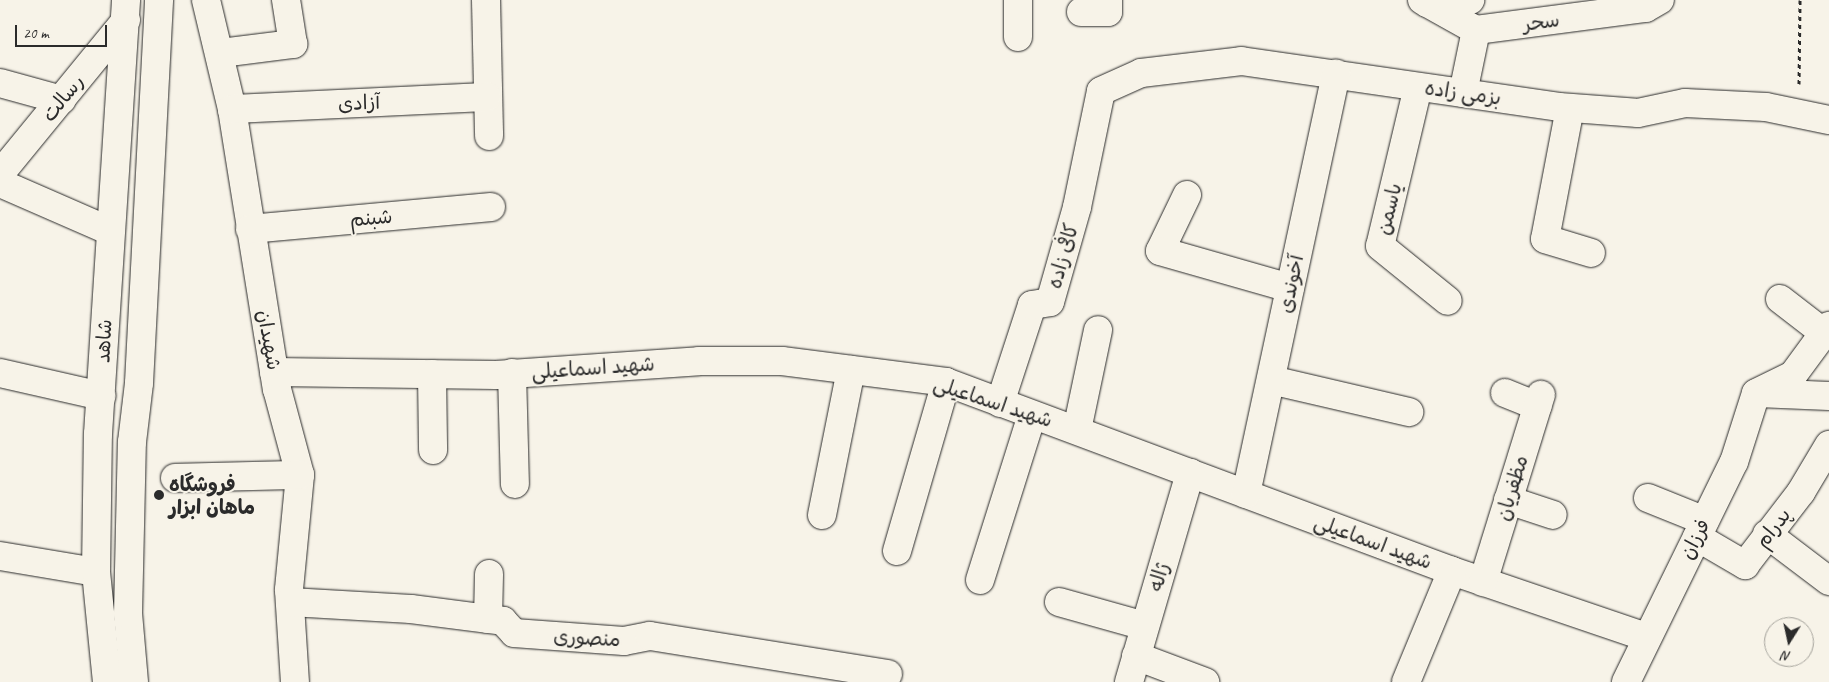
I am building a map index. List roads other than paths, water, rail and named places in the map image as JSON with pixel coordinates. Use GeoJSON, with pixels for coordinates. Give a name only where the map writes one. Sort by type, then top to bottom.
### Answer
{"type":"FeatureCollection","features":[{"type":"Feature","properties":{"kind":"street","name":"شاهد"},"geometry":{"type":"LineString","coordinates":[[134,682],[128,614],[132,442],[146,276],[159,0]]}},
{"type":"Feature","properties":{"kind":"street","name":"شهیدان"},"geometry":{"type":"LineString","coordinates":[[206,0],[221,53],[232,109],[274,372],[300,475],[290,602],[295,682]]}},
{"type":"Feature","properties":{"kind":"street"},"geometry":{"type":"LineString","coordinates":[[221,53],[293,44],[286,0]]}},
{"type":"Feature","properties":{"kind":"street"},"geometry":{"type":"LineString","coordinates":[[486,0],[488,136]]}},
{"type":"Feature","properties":{"kind":"street"},"geometry":{"type":"LineString","coordinates":[[1018,0],[1018,37]]}},
{"type":"Feature","properties":{"kind":"street"},"geometry":{"type":"LineString","coordinates":[[1081,12],[1108,12],[1108,0]]}},
{"type":"Feature","properties":{"kind":"street"},"geometry":{"type":"LineString","coordinates":[[1424,1],[1453,5],[1470,0]]}},
{"type":"Feature","properties":{"kind":"street","name":"سحر"},"geometry":{"type":"LineString","coordinates":[[1476,30],[1646,8],[1660,0]]}},
{"type":"Feature","properties":{"kind":"street"},"geometry":{"type":"LineString","coordinates":[[1424,1],[1476,30],[1463,93]]}},
{"type":"Feature","properties":{"kind":"street","name":"شاهد"},"geometry":{"type":"LineString","coordinates":[[106,682],[96,572],[101,396],[110,231],[126,10]]}},
{"type":"Feature","properties":{"kind":"street","name":"رسالت"},"geometry":{"type":"LineString","coordinates":[[0,174],[62,100],[126,10]]}},
{"type":"Feature","properties":{"kind":"street","name":"بزمی زاده"},"geometry":{"type":"LineString","coordinates":[[1101,91],[1140,73],[1241,61],[1570,108],[1638,113],[1685,103],[1766,106],[1829,120]]}},
{"type":"Feature","properties":{"kind":"street","name":"آخوندی"},"geometry":{"type":"LineString","coordinates":[[1246,494],[1336,74]]}},
{"type":"Feature","properties":{"kind":"street"},"geometry":{"type":"LineString","coordinates":[[0,83],[62,100]]}},
{"type":"Feature","properties":{"kind":"street","name":"یاسمن"},"geometry":{"type":"LineString","coordinates":[[1418,87],[1380,246],[1448,301]]}},
{"type":"Feature","properties":{"kind":"street","name":"کافی زاده"},"geometry":{"type":"LineString","coordinates":[[1000,403],[1032,305],[1050,302],[1077,207],[1101,91]]}},
{"type":"Feature","properties":{"kind":"street","name":"آزادی"},"geometry":{"type":"LineString","coordinates":[[232,109],[487,97]]}},
{"type":"Feature","properties":{"kind":"street"},"geometry":{"type":"LineString","coordinates":[[1570,108],[1545,239],[1591,253]]}},
{"type":"Feature","properties":{"kind":"street"},"geometry":{"type":"LineString","coordinates":[[0,183],[110,231]]}},
{"type":"Feature","properties":{"kind":"street"},"geometry":{"type":"LineString","coordinates":[[1187,195],[1160,251],[1290,288]]}},
{"type":"Feature","properties":{"kind":"street","name":"شبنم"},"geometry":{"type":"LineString","coordinates":[[250,229],[491,207]]}},
{"type":"Feature","properties":{"kind":"street"},"geometry":{"type":"LineString","coordinates":[[1756,394],[1793,374],[1826,329],[1780,299]]}},
{"type":"Feature","properties":{"kind":"street"},"geometry":{"type":"LineString","coordinates":[[1077,430],[1098,330]]}},
{"type":"Feature","properties":{"kind":"street","name":"شهید اسماعیلی"},"geometry":{"type":"LineString","coordinates":[[274,372],[512,373],[699,361],[782,361],[946,382],[1452,571],[1646,637]]}},
{"type":"Feature","properties":{"kind":"street"},"geometry":{"type":"LineString","coordinates":[[822,515],[851,370]]}},
{"type":"Feature","properties":{"kind":"street"},"geometry":{"type":"LineString","coordinates":[[512,373],[515,484]]}},
{"type":"Feature","properties":{"kind":"street"},"geometry":{"type":"LineString","coordinates":[[0,374],[101,396]]}},
{"type":"Feature","properties":{"kind":"street"},"geometry":{"type":"LineString","coordinates":[[432,374],[433,450]]}},
{"type":"Feature","properties":{"kind":"street"},"geometry":{"type":"LineString","coordinates":[[1270,380],[1409,412]]}},
{"type":"Feature","properties":{"kind":"street"},"geometry":{"type":"LineString","coordinates":[[897,552],[946,382]]}},
{"type":"Feature","properties":{"kind":"street","name":"مظفریان"},"geometry":{"type":"LineString","coordinates":[[1483,582],[1539,401],[1505,393]]}},
{"type":"Feature","properties":{"kind":"street"},"geometry":{"type":"LineString","coordinates":[[1756,394],[1829,396]]}},
{"type":"Feature","properties":{"kind":"street","name":"فرزان"},"geometry":{"type":"LineString","coordinates":[[1626,682],[1646,637],[1734,462],[1756,394]]}},
{"type":"Feature","properties":{"kind":"street"},"geometry":{"type":"LineString","coordinates":[[980,580],[1032,415]]}},
{"type":"Feature","properties":{"kind":"street","name":"پدرام"},"geometry":{"type":"LineString","coordinates":[[1701,529],[1745,565],[1801,492],[1829,445]]}},
{"type":"Feature","properties":{"kind":"street","name":"ژاله"},"geometry":{"type":"LineString","coordinates":[[1129,682],[1190,472]]}},
{"type":"Feature","properties":{"kind":"street"},"geometry":{"type":"LineString","coordinates":[[175,478],[300,475]]}},
{"type":"Feature","properties":{"kind":"street"},"geometry":{"type":"LineString","coordinates":[[1648,498],[1701,529]]}},
{"type":"Feature","properties":{"kind":"street"},"geometry":{"type":"LineString","coordinates":[[1508,500],[1553,515]]}},
{"type":"Feature","properties":{"kind":"street"},"geometry":{"type":"LineString","coordinates":[[1767,534],[1829,581]]}},
{"type":"Feature","properties":{"kind":"street"},"geometry":{"type":"LineString","coordinates":[[0,556],[96,572]]}},
{"type":"Feature","properties":{"kind":"street"},"geometry":{"type":"LineString","coordinates":[[1406,682],[1452,571]]}},
{"type":"Feature","properties":{"kind":"street"},"geometry":{"type":"LineString","coordinates":[[488,619],[489,574]]}},
{"type":"Feature","properties":{"kind":"street","name":"منصوری"},"geometry":{"type":"LineString","coordinates":[[290,602],[411,609],[503,621],[514,633],[624,641],[650,636],[888,674]]}},
{"type":"Feature","properties":{"kind":"street"},"geometry":{"type":"LineString","coordinates":[[1059,602],[1145,626]]}},
{"type":"Feature","properties":{"kind":"street"},"geometry":{"type":"LineString","coordinates":[[1136,656],[1205,682]]}},
{"type":"Feature","properties":{"kind":"place","name":"فروشگاه ماهان ابزار"},"geometry":{"type":"Point","coordinates":[159,495]}}]}
